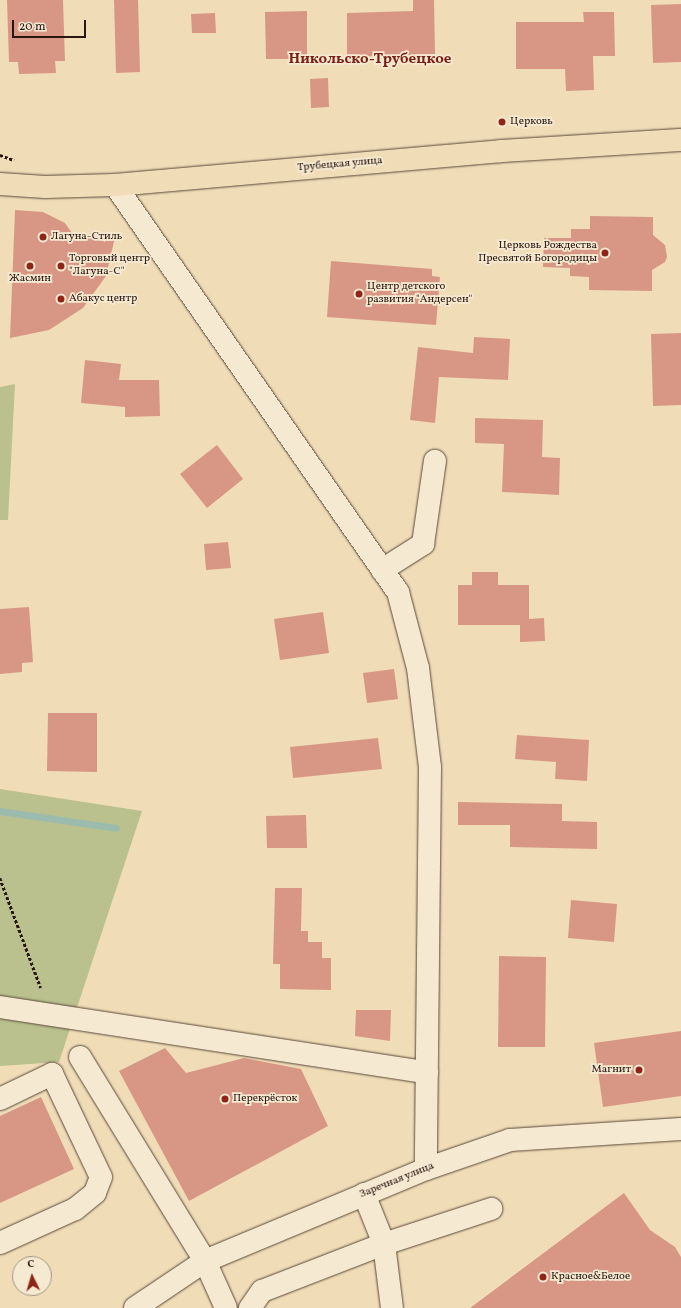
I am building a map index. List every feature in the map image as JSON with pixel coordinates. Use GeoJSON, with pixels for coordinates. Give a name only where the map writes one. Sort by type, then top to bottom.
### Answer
{"type":"FeatureCollection","features":[{"type":"Feature","properties":{"kind":"main road","name":"Трубецкая улица"},"geometry":{"type":"LineString","coordinates":[[0,184],[46,187],[115,185],[501,151],[681,140]]}},
{"type":"Feature","properties":{"kind":"street"},"geometry":{"type":"LineString","coordinates":[[115,185],[398,592],[418,668],[430,766],[426,1169]]}},
{"type":"Feature","properties":{"kind":"street"},"geometry":{"type":"LineString","coordinates":[[382,570],[423,544],[435,461]]}},
{"type":"Feature","properties":{"kind":"street"},"geometry":{"type":"LineString","coordinates":[[0,1007],[51,1016],[427,1072]]}},
{"type":"Feature","properties":{"kind":"street"},"geometry":{"type":"LineString","coordinates":[[80,1057],[205,1261],[226,1308]]}},
{"type":"Feature","properties":{"kind":"street"},"geometry":{"type":"LineString","coordinates":[[0,1099],[52,1074],[101,1177],[95,1193],[74,1209],[0,1243]]}},
{"type":"Feature","properties":{"kind":"street","name":"Заречная улица"},"geometry":{"type":"LineString","coordinates":[[135,1308],[205,1261],[426,1169],[510,1140],[681,1129]]}},
{"type":"Feature","properties":{"kind":"street"},"geometry":{"type":"LineString","coordinates":[[364,1194],[384,1244],[392,1308]]}},
{"type":"Feature","properties":{"kind":"street"},"geometry":{"type":"LineString","coordinates":[[250,1308],[262,1291],[384,1244],[491,1209]]}},
{"type":"Feature","properties":{"kind":"path"},"geometry":{"type":"LineString","coordinates":[[0,878],[51,1016]]}},
{"type":"Feature","properties":{"kind":"green space"},"geometry":{"type":"Polygon","coordinates":[[[15,384],[8,520],[0,520],[0,387],[15,384]]]}},
{"type":"Feature","properties":{"kind":"green space"},"geometry":{"type":"Polygon","coordinates":[[[0,789],[142,811],[59,1062],[0,1066],[0,789]]]}},
{"type":"Feature","properties":{"kind":"building"},"geometry":{"type":"Polygon","coordinates":[[[7,0],[63,0],[65,61],[55,61],[56,73],[19,74],[18,62],[9,62],[7,0]]]}},
{"type":"Feature","properties":{"kind":"building"},"geometry":{"type":"Polygon","coordinates":[[[114,0],[138,0],[140,72],[116,73],[114,0]]]}},
{"type":"Feature","properties":{"kind":"building"},"geometry":{"type":"Polygon","coordinates":[[[413,0],[434,0],[435,54],[347,57],[347,13],[413,11],[413,0]]]}},
{"type":"Feature","properties":{"kind":"building"},"geometry":{"type":"Polygon","coordinates":[[[681,4],[681,62],[653,63],[651,5],[681,4]]]}},
{"type":"Feature","properties":{"kind":"building"},"geometry":{"type":"Polygon","coordinates":[[[307,11],[307,59],[266,59],[265,12],[307,11]]]}},
{"type":"Feature","properties":{"kind":"building"},"geometry":{"type":"Polygon","coordinates":[[[583,12],[614,12],[615,56],[593,56],[594,90],[566,91],[565,69],[516,69],[516,22],[584,22],[583,12]]]}},
{"type":"Feature","properties":{"kind":"building"},"geometry":{"type":"Polygon","coordinates":[[[215,13],[216,33],[192,33],[191,14],[215,13]]]}},
{"type":"Feature","properties":{"kind":"building"},"geometry":{"type":"Polygon","coordinates":[[[328,78],[329,107],[311,108],[310,79],[328,78]]]}},
{"type":"Feature","properties":{"kind":"building","name":"Торговый центр \"Лагуна-С\""},"geometry":{"type":"Polygon","coordinates":[[[15,210],[43,212],[65,223],[74,236],[115,237],[106,276],[83,308],[49,330],[10,338],[15,210]]]}},
{"type":"Feature","properties":{"kind":"building","name":"Церковь Рождества Пресвятой Богородицы"},"geometry":{"type":"Polygon","coordinates":[[[590,216],[653,217],[653,235],[665,245],[667,257],[665,262],[652,270],[652,291],[589,290],[589,277],[570,276],[570,268],[543,267],[544,238],[571,238],[571,229],[590,229],[590,216]]]}},
{"type":"Feature","properties":{"kind":"building"},"geometry":{"type":"Polygon","coordinates":[[[331,261],[432,269],[432,276],[440,277],[436,325],[327,317],[331,261]]]}},
{"type":"Feature","properties":{"kind":"building"},"geometry":{"type":"Polygon","coordinates":[[[681,333],[681,405],[653,406],[651,334],[681,333]]]}},
{"type":"Feature","properties":{"kind":"building"},"geometry":{"type":"Polygon","coordinates":[[[474,337],[510,339],[508,380],[439,377],[435,423],[410,420],[418,347],[473,353],[474,337]]]}},
{"type":"Feature","properties":{"kind":"building"},"geometry":{"type":"Polygon","coordinates":[[[85,360],[121,364],[119,380],[159,380],[160,416],[125,417],[125,407],[81,403],[85,360]]]}},
{"type":"Feature","properties":{"kind":"building"},"geometry":{"type":"Polygon","coordinates":[[[475,418],[543,420],[542,457],[560,458],[559,495],[502,492],[504,444],[475,443],[475,418]]]}},
{"type":"Feature","properties":{"kind":"building"},"geometry":{"type":"Polygon","coordinates":[[[217,445],[243,479],[207,508],[180,474],[217,445]]]}},
{"type":"Feature","properties":{"kind":"building"},"geometry":{"type":"Polygon","coordinates":[[[228,542],[231,568],[206,570],[204,544],[228,542]]]}},
{"type":"Feature","properties":{"kind":"building"},"geometry":{"type":"Polygon","coordinates":[[[472,572],[498,572],[498,585],[529,585],[529,619],[544,618],[545,641],[520,642],[520,625],[458,625],[458,585],[472,585],[472,572]]]}},
{"type":"Feature","properties":{"kind":"building"},"geometry":{"type":"Polygon","coordinates":[[[29,607],[33,662],[22,663],[22,672],[0,674],[0,609],[29,607]]]}},
{"type":"Feature","properties":{"kind":"building"},"geometry":{"type":"Polygon","coordinates":[[[323,612],[329,653],[280,660],[274,619],[323,612]]]}},
{"type":"Feature","properties":{"kind":"building"},"geometry":{"type":"Polygon","coordinates":[[[394,669],[398,699],[367,703],[363,673],[394,669]]]}},
{"type":"Feature","properties":{"kind":"building"},"geometry":{"type":"Polygon","coordinates":[[[48,713],[97,713],[97,772],[47,771],[48,713]]]}},
{"type":"Feature","properties":{"kind":"building"},"geometry":{"type":"Polygon","coordinates":[[[517,735],[589,740],[587,781],[555,779],[556,762],[515,759],[517,735]]]}},
{"type":"Feature","properties":{"kind":"building"},"geometry":{"type":"Polygon","coordinates":[[[378,738],[382,769],[293,778],[290,747],[378,738]]]}},
{"type":"Feature","properties":{"kind":"building"},"geometry":{"type":"Polygon","coordinates":[[[458,802],[562,804],[562,821],[597,822],[597,849],[510,847],[510,825],[458,825],[458,802]]]}},
{"type":"Feature","properties":{"kind":"building"},"geometry":{"type":"Polygon","coordinates":[[[306,815],[307,848],[267,848],[266,816],[306,815]]]}},
{"type":"Feature","properties":{"kind":"building"},"geometry":{"type":"Polygon","coordinates":[[[275,888],[302,888],[301,931],[308,931],[308,942],[322,942],[322,958],[331,958],[331,990],[280,989],[280,964],[273,964],[275,888]]]}},
{"type":"Feature","properties":{"kind":"building"},"geometry":{"type":"Polygon","coordinates":[[[571,900],[617,904],[614,942],[568,938],[571,900]]]}},
{"type":"Feature","properties":{"kind":"building"},"geometry":{"type":"Polygon","coordinates":[[[499,956],[546,957],[545,1047],[498,1047],[499,956]]]}},
{"type":"Feature","properties":{"kind":"building"},"geometry":{"type":"Polygon","coordinates":[[[356,1010],[391,1010],[390,1041],[355,1036],[356,1010]]]}},
{"type":"Feature","properties":{"kind":"building","name":"Магнит"},"geometry":{"type":"Polygon","coordinates":[[[681,1031],[681,1096],[603,1107],[594,1043],[681,1031]]]}},
{"type":"Feature","properties":{"kind":"building","name":"Перекрёсток"},"geometry":{"type":"Polygon","coordinates":[[[165,1048],[186,1073],[244,1058],[301,1069],[328,1126],[189,1201],[119,1071],[165,1048]]]}},
{"type":"Feature","properties":{"kind":"building"},"geometry":{"type":"Polygon","coordinates":[[[41,1097],[74,1169],[0,1203],[0,1116],[41,1097]]]}},
{"type":"Feature","properties":{"kind":"building"},"geometry":{"type":"Polygon","coordinates":[[[624,1193],[650,1230],[675,1247],[681,1257],[681,1308],[470,1308],[624,1193]]]}},
{"type":"Feature","properties":{"kind":"waterway"},"geometry":{"type":"LineString","coordinates":[[0,811],[116,828]]}},
{"type":"Feature","properties":{"kind":"place","name":"Церковь"},"geometry":{"type":"Point","coordinates":[502,122]}},
{"type":"Feature","properties":{"kind":"place","name":"Лагуна-Стиль"},"geometry":{"type":"Point","coordinates":[43,237]}},
{"type":"Feature","properties":{"kind":"place","name":"Церковь Рождества Пресвятой Богородицы"},"geometry":{"type":"Point","coordinates":[605,253]}},
{"type":"Feature","properties":{"kind":"place","name":"Жасмин"},"geometry":{"type":"Point","coordinates":[30,266]}},
{"type":"Feature","properties":{"kind":"place","name":"Торговый центр \"Лагуна-С\""},"geometry":{"type":"Point","coordinates":[61,266]}},
{"type":"Feature","properties":{"kind":"place","name":"Центр детского развития \"Андерсен\""},"geometry":{"type":"Point","coordinates":[359,294]}},
{"type":"Feature","properties":{"kind":"place","name":"Абакус центр"},"geometry":{"type":"Point","coordinates":[61,299]}},
{"type":"Feature","properties":{"kind":"place","name":"Магнит"},"geometry":{"type":"Point","coordinates":[639,1070]}},
{"type":"Feature","properties":{"kind":"place","name":"Перекрёсток"},"geometry":{"type":"Point","coordinates":[225,1099]}},
{"type":"Feature","properties":{"kind":"place","name":"Красное&Белое"},"geometry":{"type":"Point","coordinates":[543,1277]}},
{"type":"Feature","properties":{"kind":"district","name":"Никольско-Трубецкое"},"geometry":{"type":"Point","coordinates":[370,60]}}]}
